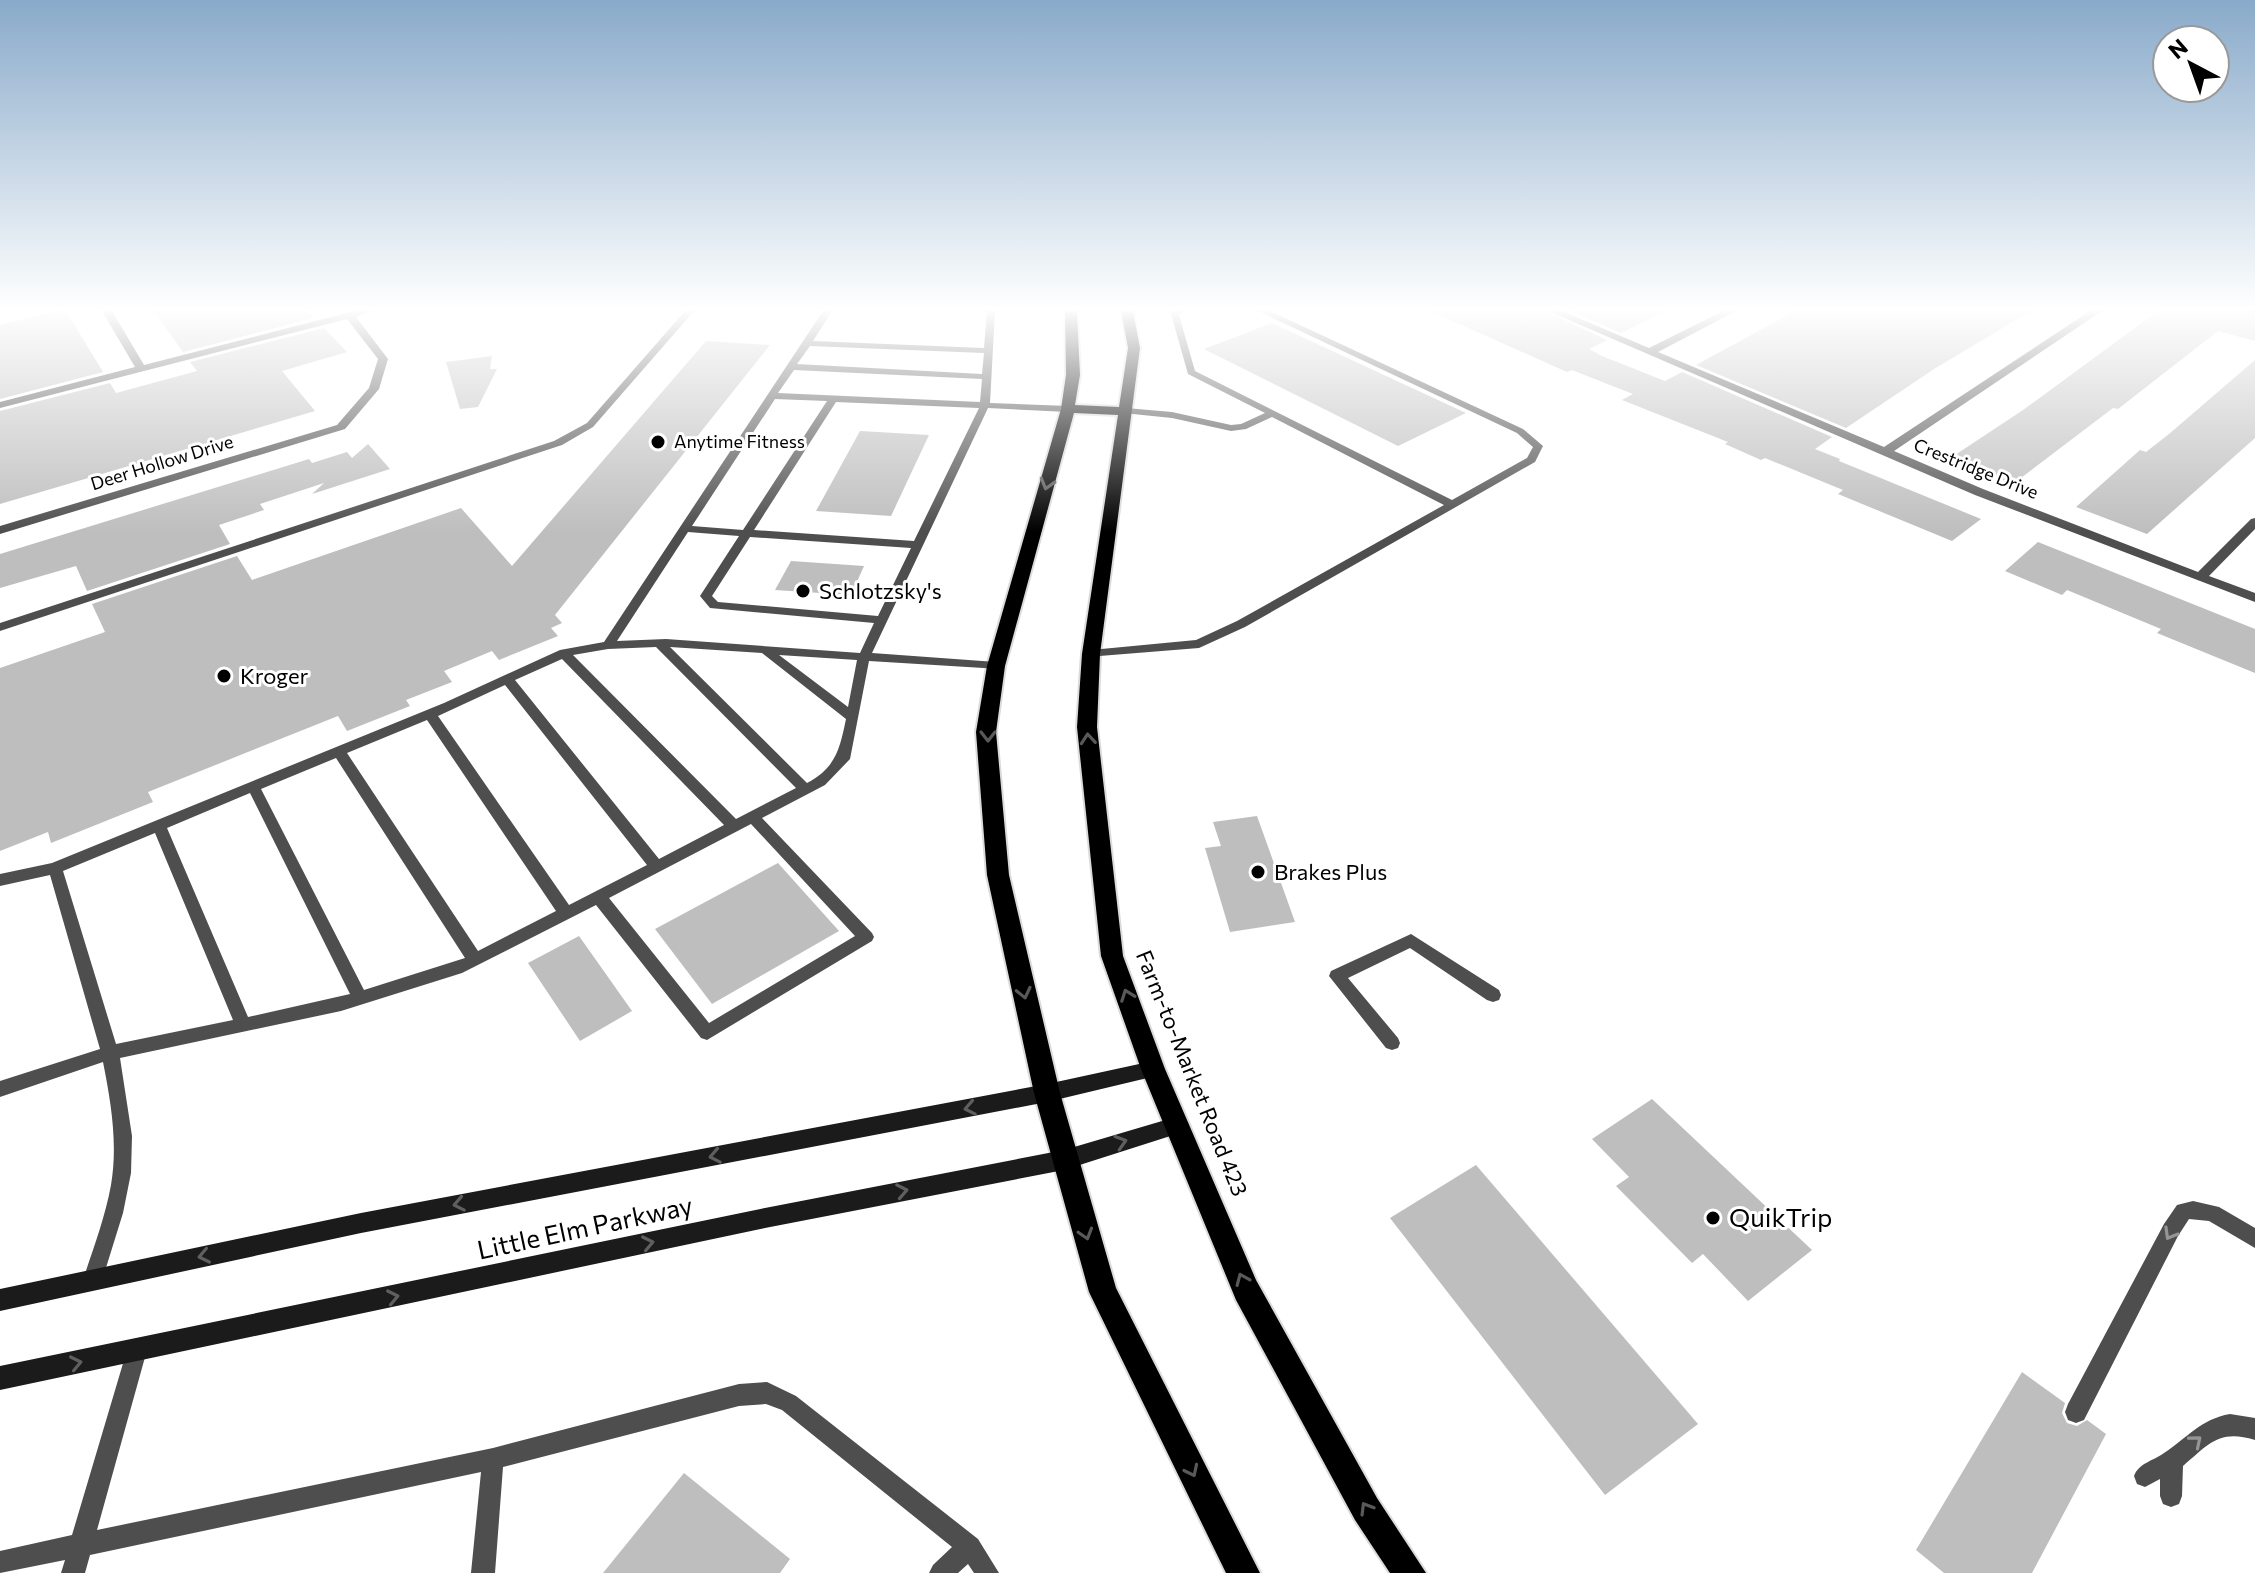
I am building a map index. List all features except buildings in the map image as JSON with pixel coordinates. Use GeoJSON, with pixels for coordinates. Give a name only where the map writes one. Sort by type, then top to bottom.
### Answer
{"type":"FeatureCollection","features":[{"type":"Feature","properties":{"kind":"main road"},"geometry":{"type":"LineString","coordinates":[[1072,384],[1068,409],[996,666],[986,732],[998,875],[1047,1093],[1103,1292],[1243,1573]]}},
{"type":"Feature","properties":{"kind":"main road","name":"Farm-to-Market Road 423"},"geometry":{"type":"LineString","coordinates":[[1129,384],[1091,654],[1087,727],[1112,956],[1153,1069],[1246,1290],[1366,1509],[1409,1573]]}},
{"type":"Feature","properties":{"kind":"main road"},"geometry":{"type":"LineString","coordinates":[[1068,409],[1126,411]]}},
{"type":"Feature","properties":{"kind":"main road","name":"Little Elm Parkway"},"geometry":{"type":"LineString","coordinates":[[0,1300],[361,1223],[1047,1093],[1153,1069]]}},
{"type":"Feature","properties":{"kind":"main road","name":"Little Elm Parkway"},"geometry":{"type":"LineString","coordinates":[[0,1378],[765,1218],[1064,1160],[1179,1125]]}},
{"type":"Feature","properties":{"kind":"street"},"geometry":{"type":"LineString","coordinates":[[0,405],[81,384]]}},
{"type":"Feature","properties":{"kind":"street","name":"Deer Hollow Drive"},"geometry":{"type":"LineString","coordinates":[[0,530],[341,427],[375,384]]}},
{"type":"Feature","properties":{"kind":"street","name":"Crestridge Drive"},"geometry":{"type":"LineString","coordinates":[[1725,384],[1885,452],[2255,598]]}},
{"type":"Feature","properties":{"kind":"street"},"geometry":{"type":"LineString","coordinates":[[1885,452],[1987,384]]}},
{"type":"Feature","properties":{"kind":"street"},"geometry":{"type":"LineString","coordinates":[[2200,577],[2255,522]]}},
{"type":"Feature","properties":{"kind":"lane"},"geometry":{"type":"LineString","coordinates":[[0,627],[558,443],[590,425],[626,384]]}},
{"type":"Feature","properties":{"kind":"lane"},"geometry":{"type":"LineString","coordinates":[[608,645],[782,384]]}},
{"type":"Feature","properties":{"kind":"lane"},"geometry":{"type":"LineString","coordinates":[[0,1089],[109,1053],[360,998],[475,960],[820,782],[845,756],[864,657],[985,405],[987,384]]}},
{"type":"Feature","properties":{"kind":"lane"},"geometry":{"type":"LineString","coordinates":[[1216,384],[1453,505]]}},
{"type":"Feature","properties":{"kind":"lane"},"geometry":{"type":"LineString","coordinates":[[1091,654],[1199,644],[1241,624],[1531,460],[1538,446],[1520,431],[1420,384]]}},
{"type":"Feature","properties":{"kind":"lane"},"geometry":{"type":"LineString","coordinates":[[774,396],[1068,409]]}},
{"type":"Feature","properties":{"kind":"lane"},"geometry":{"type":"LineString","coordinates":[[834,398],[706,596],[714,605],[882,620]]}},
{"type":"Feature","properties":{"kind":"lane"},"geometry":{"type":"LineString","coordinates":[[1126,411],[1172,415],[1231,428],[1243,427],[1273,413]]}},
{"type":"Feature","properties":{"kind":"lane"},"geometry":{"type":"LineString","coordinates":[[685,529],[918,545]]}},
{"type":"Feature","properties":{"kind":"lane"},"geometry":{"type":"LineString","coordinates":[[0,880],[55,868],[430,714],[564,653],[608,645],[659,643],[996,666]]}},
{"type":"Feature","properties":{"kind":"lane"},"geometry":{"type":"LineString","coordinates":[[659,643],[806,790]]}},
{"type":"Feature","properties":{"kind":"lane"},"geometry":{"type":"LineString","coordinates":[[765,650],[853,718]]}},
{"type":"Feature","properties":{"kind":"lane"},"geometry":{"type":"LineString","coordinates":[[564,653],[735,827]]}},
{"type":"Feature","properties":{"kind":"lane"},"geometry":{"type":"LineString","coordinates":[[507,679],[657,867]]}},
{"type":"Feature","properties":{"kind":"lane"},"geometry":{"type":"LineString","coordinates":[[430,714],[566,913]]}},
{"type":"Feature","properties":{"kind":"lane"},"geometry":{"type":"LineString","coordinates":[[339,751],[475,960]]}},
{"type":"Feature","properties":{"kind":"lane"},"geometry":{"type":"LineString","coordinates":[[253,786],[360,998]]}},
{"type":"Feature","properties":{"kind":"lane"},"geometry":{"type":"LineString","coordinates":[[599,897],[707,1033],[866,937],[754,818]]}},
{"type":"Feature","properties":{"kind":"lane"},"geometry":{"type":"LineString","coordinates":[[159,825],[243,1024]]}},
{"type":"Feature","properties":{"kind":"lane"},"geometry":{"type":"LineString","coordinates":[[55,868],[109,1053],[123,1115],[122,1176],[93,1280]]}},
{"type":"Feature","properties":{"kind":"lane"},"geometry":{"type":"LineString","coordinates":[[1392,1043],[1337,976],[1411,940],[1493,995]]}},
{"type":"Feature","properties":{"kind":"lane"},"geometry":{"type":"LineString","coordinates":[[2076,1412],[2171,1230],[2184,1211],[2196,1208],[2212,1213],[2255,1239]]}},
{"type":"Feature","properties":{"kind":"lane"},"geometry":{"type":"LineString","coordinates":[[73,1573],[137,1350]]}},
{"type":"Feature","properties":{"kind":"lane"},"geometry":{"type":"LineString","coordinates":[[0,1562],[493,1459],[739,1395],[767,1393],[789,1403],[970,1547],[987,1573]]}},
{"type":"Feature","properties":{"kind":"lane"},"geometry":{"type":"LineString","coordinates":[[2145,1476],[2172,1461],[2211,1429],[2236,1422],[2255,1429]]}},
{"type":"Feature","properties":{"kind":"lane"},"geometry":{"type":"LineString","coordinates":[[483,1573],[493,1459]]}},
{"type":"Feature","properties":{"kind":"lane"},"geometry":{"type":"LineString","coordinates":[[2171,1496],[2172,1461]]}},
{"type":"Feature","properties":{"kind":"lane"},"geometry":{"type":"LineString","coordinates":[[941,1573],[970,1547]]}},
{"type":"Feature","properties":{"kind":"place","name":"Anytime Fitness"},"geometry":{"type":"Point","coordinates":[658,442]}},
{"type":"Feature","properties":{"kind":"place","name":"Schlotzsky's"},"geometry":{"type":"Point","coordinates":[803,591]}},
{"type":"Feature","properties":{"kind":"place","name":"Kroger"},"geometry":{"type":"Point","coordinates":[224,676]}},
{"type":"Feature","properties":{"kind":"place","name":"Brakes Plus"},"geometry":{"type":"Point","coordinates":[1258,872]}},
{"type":"Feature","properties":{"kind":"place","name":"QuikTrip"},"geometry":{"type":"Point","coordinates":[1713,1218]}}]}
